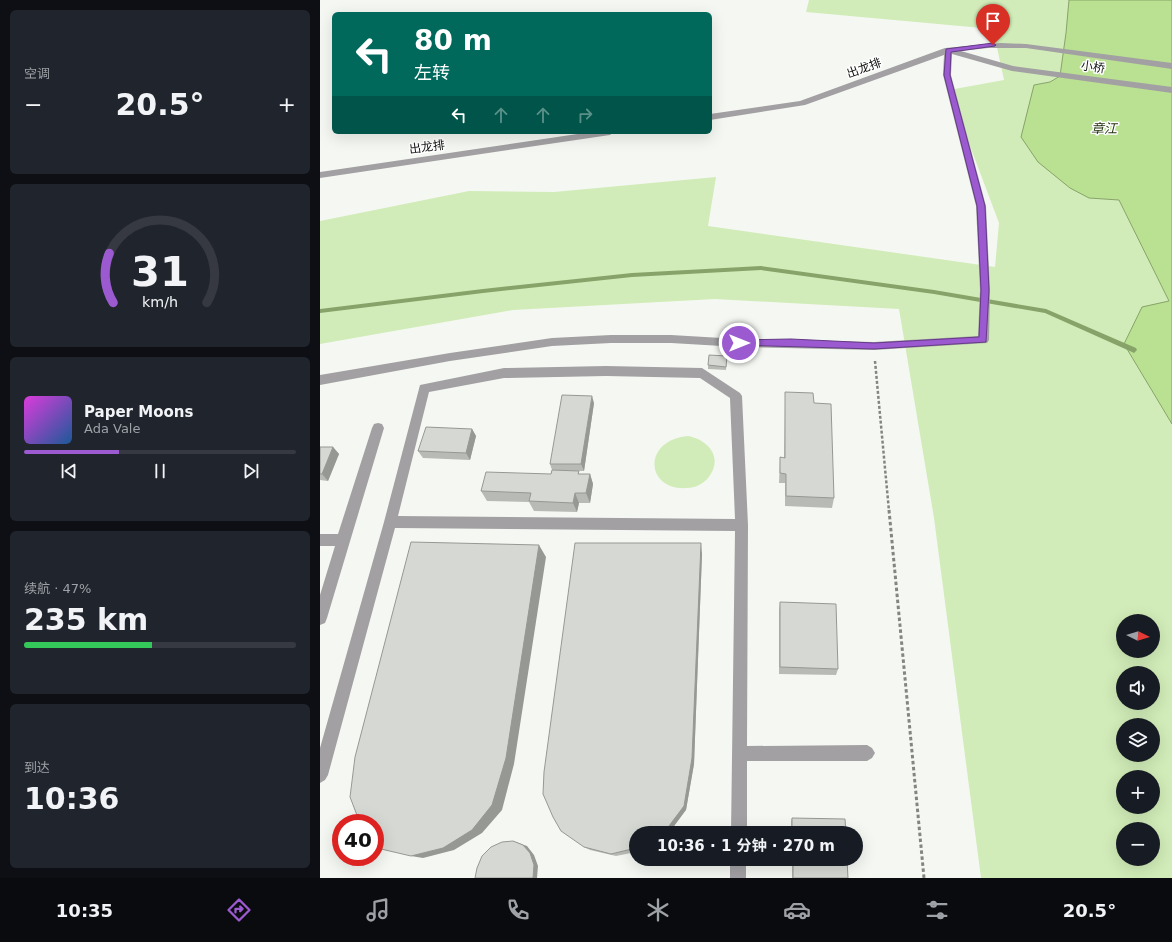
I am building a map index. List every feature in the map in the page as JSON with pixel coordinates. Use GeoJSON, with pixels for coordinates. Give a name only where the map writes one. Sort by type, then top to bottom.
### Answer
{"type":"FeatureCollection","features":[{"type":"Feature","properties":{"kind":"street","name":"出龙排"},"geometry":{"type":"LineString","coordinates":[[712,117],[802,103],[948,50],[1002,44],[1172,66]]}},
{"type":"Feature","properties":{"kind":"street","name":"小桥"},"geometry":{"type":"LineString","coordinates":[[948,50],[1012,68],[1172,90]]}},
{"type":"Feature","properties":{"kind":"street"},"geometry":{"type":"LineString","coordinates":[[320,380],[450,357],[552,342],[611,339],[671,339],[739,343],[791,342],[874,346],[983,340],[985,290],[981,206],[947,75],[948,50]]}},
{"type":"Feature","properties":{"kind":"street","name":"出龙排"},"geometry":{"type":"LineString","coordinates":[[320,175],[597,134]]}},
{"type":"Feature","properties":{"kind":"street"},"geometry":{"type":"LineString","coordinates":[[320,775],[390,522],[424,388],[504,373],[606,371],[702,373],[736,396],[742,525],[739,826]]}},
{"type":"Feature","properties":{"kind":"street"},"geometry":{"type":"LineString","coordinates":[[320,618],[378,428]]}},
{"type":"Feature","properties":{"kind":"street"},"geometry":{"type":"LineString","coordinates":[[390,522],[742,525]]}},
{"type":"Feature","properties":{"kind":"street"},"geometry":{"type":"LineString","coordinates":[[320,540],[343,540]]}},
{"type":"Feature","properties":{"kind":"street"},"geometry":{"type":"LineString","coordinates":[[739,754],[867,753]]}},
{"type":"Feature","properties":{"kind":"street"},"geometry":{"type":"LineString","coordinates":[[738,866],[738,878]]}},
{"type":"Feature","properties":{"kind":"path"},"geometry":{"type":"LineString","coordinates":[[874,346],[911,754],[924,878]]}},
{"type":"Feature","properties":{"kind":"shaded area"},"geometry":{"type":"Polygon","coordinates":[[[809,0],[1069,0],[1060,76],[1050,82],[1034,85],[1089,198],[1119,200],[1169,301],[1124,344],[1172,424],[1172,878],[981,878],[934,518],[899,309],[715,299],[513,310],[320,344],[320,221],[469,191],[554,192],[716,177],[708,226],[995,267],[999,223],[949,90],[1004,80],[993,29],[806,12],[809,0]]]}},
{"type":"Feature","properties":{"kind":"shaded area"},"geometry":{"type":"Polygon","coordinates":[[[688,436],[702,441],[712,451],[715,464],[713,471],[706,480],[696,486],[690,488],[673,487],[663,482],[657,474],[654,465],[656,455],[663,446],[673,440],[688,436]]]}},
{"type":"Feature","properties":{"kind":"water","name":"章江"},"geometry":{"type":"Polygon","coordinates":[[[1069,0],[1172,0],[1172,424],[1124,344],[1142,307],[1169,301],[1119,200],[1089,198],[1070,188],[1038,162],[1021,137],[1034,85],[1050,82],[1060,76],[1069,0]]]}},
{"type":"Feature","properties":{"kind":"building"},"geometry":{"type":"Polygon","coordinates":[[[709,355],[727,356],[726,367],[708,365],[709,355]]]}},
{"type":"Feature","properties":{"kind":"building"},"geometry":{"type":"Polygon","coordinates":[[[785,392],[813,393],[814,403],[831,404],[834,498],[786,496],[786,474],[780,473],[780,457],[785,458],[785,392]]]}},
{"type":"Feature","properties":{"kind":"building"},"geometry":{"type":"Polygon","coordinates":[[[562,395],[592,396],[581,464],[550,464],[562,395]]]}},
{"type":"Feature","properties":{"kind":"building"},"geometry":{"type":"Polygon","coordinates":[[[426,427],[472,429],[466,453],[418,451],[426,427]]]}},
{"type":"Feature","properties":{"kind":"building"},"geometry":{"type":"Polygon","coordinates":[[[320,447],[333,447],[322,474],[320,474],[320,447]]]}},
{"type":"Feature","properties":{"kind":"building"},"geometry":{"type":"Polygon","coordinates":[[[552,470],[579,471],[578,474],[590,474],[586,493],[575,493],[573,503],[529,501],[531,493],[481,491],[486,472],[551,474],[552,470]]]}},
{"type":"Feature","properties":{"kind":"building"},"geometry":{"type":"Polygon","coordinates":[[[411,542],[539,545],[506,758],[492,805],[472,830],[443,848],[411,856],[384,850],[384,814],[357,814],[350,797],[355,757],[411,542]]]}},
{"type":"Feature","properties":{"kind":"building"},"geometry":{"type":"Polygon","coordinates":[[[575,543],[701,543],[692,758],[684,806],[669,826],[629,826],[629,850],[611,854],[584,847],[561,831],[543,794],[544,772],[575,543]]]}},
{"type":"Feature","properties":{"kind":"building"},"geometry":{"type":"Polygon","coordinates":[[[780,602],[836,604],[838,669],[780,667],[780,602]]]}},
{"type":"Feature","properties":{"kind":"building"},"geometry":{"type":"Polygon","coordinates":[[[792,818],[845,819],[846,826],[792,826],[792,818]]]}},
{"type":"Feature","properties":{"kind":"building"},"geometry":{"type":"Polygon","coordinates":[[[513,841],[523,845],[530,853],[534,865],[533,878],[475,878],[482,856],[491,847],[502,842],[513,841]]]}},
{"type":"Feature","properties":{"kind":"building"},"geometry":{"type":"Polygon","coordinates":[[[793,866],[847,866],[848,878],[793,878],[793,866]]]}},
{"type":"Feature","properties":{"kind":"waterway"},"geometry":{"type":"LineString","coordinates":[[320,311],[632,275],[761,268],[934,292],[1046,311],[1134,350]]}},
{"type":"Feature","properties":{"kind":"route"},"geometry":{"type":"LineString","coordinates":[[739,343],[791,342],[874,346],[983,340],[985,290],[981,206],[947,75],[948,50],[993,45]]}}]}
